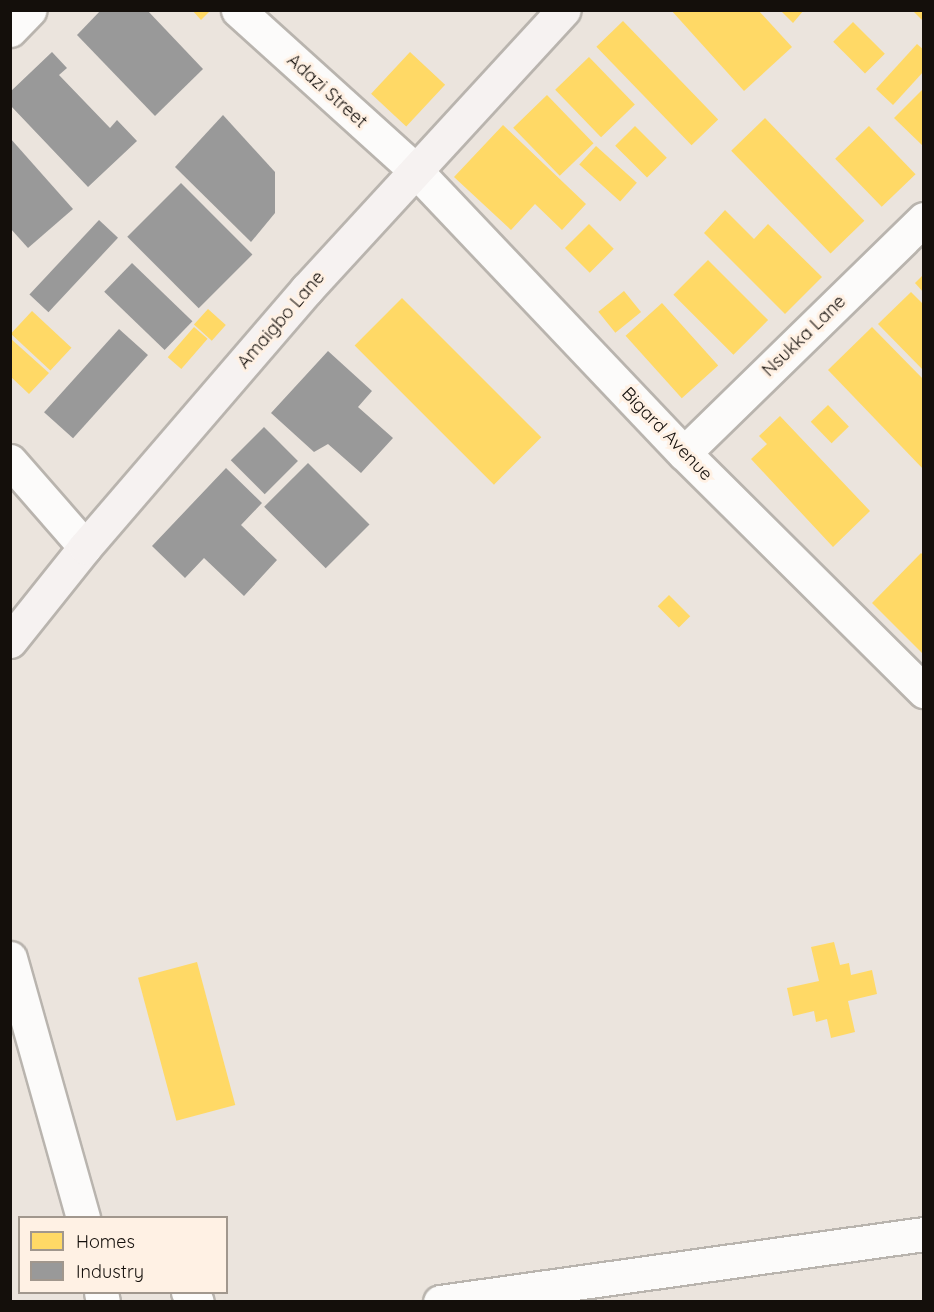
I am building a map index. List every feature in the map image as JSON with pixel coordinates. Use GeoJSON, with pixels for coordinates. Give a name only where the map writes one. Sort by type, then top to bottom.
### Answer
{"type":"FeatureCollection","features":[{"type":"Feature","properties":{"kind":"main road","name":"Amaigbo Lane"},"geometry":{"type":"LineString","coordinates":[[10,641],[85,546],[299,298],[564,10]]}},
{"type":"Feature","properties":{"kind":"street"},"geometry":{"type":"LineString","coordinates":[[10,30],[29,10]]}},
{"type":"Feature","properties":{"kind":"street","name":"Adazi Street"},"geometry":{"type":"LineString","coordinates":[[238,10],[416,171]]}},
{"type":"Feature","properties":{"kind":"street","name":"Bigard Avenue"},"geometry":{"type":"LineString","coordinates":[[416,171],[684,453],[924,691]]}},
{"type":"Feature","properties":{"kind":"street","name":"Nsukka Lane"},"geometry":{"type":"LineString","coordinates":[[684,453],[924,219]]}},
{"type":"Feature","properties":{"kind":"street"},"geometry":{"type":"LineString","coordinates":[[10,461],[85,546]]}},
{"type":"Feature","properties":{"kind":"street"},"geometry":{"type":"LineString","coordinates":[[10,958],[82,1216]]}},
{"type":"Feature","properties":{"kind":"street"},"geometry":{"type":"LineString","coordinates":[[440,1302],[924,1234]]}},
{"type":"Feature","properties":{"kind":"building: Homes"},"geometry":{"type":"Polygon","coordinates":[[[192,10],[211,10],[201,20],[192,10]]]}},
{"type":"Feature","properties":{"kind":"building: Homes"},"geometry":{"type":"Polygon","coordinates":[[[671,10],[758,10],[792,47],[744,91],[671,10]]]}},
{"type":"Feature","properties":{"kind":"building: Homes"},"geometry":{"type":"Polygon","coordinates":[[[780,10],[804,10],[793,23],[780,10]]]}},
{"type":"Feature","properties":{"kind":"building: Homes"},"geometry":{"type":"Polygon","coordinates":[[[912,10],[924,10],[924,22],[912,10]]]}},
{"type":"Feature","properties":{"kind":"building: Homes"},"geometry":{"type":"Polygon","coordinates":[[[623,21],[718,120],[692,145],[596,47],[623,21]]]}},
{"type":"Feature","properties":{"kind":"building: Homes"},"geometry":{"type":"Polygon","coordinates":[[[853,22],[885,54],[865,74],[833,42],[853,22]]]}},
{"type":"Feature","properties":{"kind":"building: Homes"},"geometry":{"type":"Polygon","coordinates":[[[917,44],[924,50],[924,71],[893,105],[876,89],[917,44]]]}},
{"type":"Feature","properties":{"kind":"building: Homes"},"geometry":{"type":"Polygon","coordinates":[[[410,52],[445,85],[406,126],[371,94],[410,52]]]}},
{"type":"Feature","properties":{"kind":"building: Homes"},"geometry":{"type":"Polygon","coordinates":[[[589,57],[635,104],[601,137],[555,90],[589,57]]]}},
{"type":"Feature","properties":{"kind":"building: Homes"},"geometry":{"type":"Polygon","coordinates":[[[924,88],[924,147],[894,118],[924,88]]]}},
{"type":"Feature","properties":{"kind":"building: Homes"},"geometry":{"type":"Polygon","coordinates":[[[547,95],[594,143],[560,176],[513,128],[547,95]]]}},
{"type":"Feature","properties":{"kind":"building: Homes"},"geometry":{"type":"Polygon","coordinates":[[[765,118],[864,221],[831,254],[731,151],[765,118]]]}},
{"type":"Feature","properties":{"kind":"building: Homes"},"geometry":{"type":"Polygon","coordinates":[[[503,125],[586,204],[562,230],[535,204],[511,230],[454,177],[503,125]]]}},
{"type":"Feature","properties":{"kind":"building: Homes"},"geometry":{"type":"Polygon","coordinates":[[[635,126],[667,158],[647,178],[615,146],[635,126]]]}},
{"type":"Feature","properties":{"kind":"building: Homes"},"geometry":{"type":"Polygon","coordinates":[[[869,126],[916,174],[882,207],[835,159],[869,126]]]}},
{"type":"Feature","properties":{"kind":"building: Homes"},"geometry":{"type":"Polygon","coordinates":[[[596,146],[637,183],[620,201],[579,165],[596,146]]]}},
{"type":"Feature","properties":{"kind":"building: Homes"},"geometry":{"type":"Polygon","coordinates":[[[725,210],[754,239],[768,224],[822,277],[785,314],[704,233],[725,210]]]}},
{"type":"Feature","properties":{"kind":"building: Homes"},"geometry":{"type":"Polygon","coordinates":[[[589,224],[614,249],[590,273],[565,248],[589,224]]]}},
{"type":"Feature","properties":{"kind":"building: Homes"},"geometry":{"type":"Polygon","coordinates":[[[708,260],[768,320],[733,355],[673,295],[708,260]]]}},
{"type":"Feature","properties":{"kind":"building: Homes"},"geometry":{"type":"Polygon","coordinates":[[[924,274],[924,293],[915,283],[924,274]]]}},
{"type":"Feature","properties":{"kind":"building: Homes"},"geometry":{"type":"Polygon","coordinates":[[[624,291],[641,312],[615,333],[598,312],[624,291]]]}},
{"type":"Feature","properties":{"kind":"building: Homes"},"geometry":{"type":"Polygon","coordinates":[[[911,292],[924,305],[924,371],[878,324],[911,292]]]}},
{"type":"Feature","properties":{"kind":"building: Homes"},"geometry":{"type":"Polygon","coordinates":[[[402,298],[541,437],[494,485],[355,345],[402,298]]]}},
{"type":"Feature","properties":{"kind":"building: Homes"},"geometry":{"type":"Polygon","coordinates":[[[662,303],[718,365],[682,398],[626,336],[662,303]]]}},
{"type":"Feature","properties":{"kind":"building: Homes"},"geometry":{"type":"Polygon","coordinates":[[[208,309],[226,325],[212,341],[194,325],[208,309]]]}},
{"type":"Feature","properties":{"kind":"building: Homes"},"geometry":{"type":"Polygon","coordinates":[[[32,311],[71,348],[50,370],[11,334],[32,311]]]}},
{"type":"Feature","properties":{"kind":"building: Homes"},"geometry":{"type":"Polygon","coordinates":[[[194,327],[208,339],[181,369],[168,357],[194,327]]]}},
{"type":"Feature","properties":{"kind":"building: Homes"},"geometry":{"type":"Polygon","coordinates":[[[872,327],[924,380],[924,470],[828,370],[872,327]]]}},
{"type":"Feature","properties":{"kind":"building: Homes"},"geometry":{"type":"Polygon","coordinates":[[[10,338],[49,373],[29,394],[10,376],[10,338]]]}},
{"type":"Feature","properties":{"kind":"building: Homes"},"geometry":{"type":"Polygon","coordinates":[[[828,405],[849,427],[832,443],[811,422],[828,405]]]}},
{"type":"Feature","properties":{"kind":"building: Homes"},"geometry":{"type":"Polygon","coordinates":[[[780,416],[870,511],[833,547],[751,459],[767,444],[759,436],[780,416]]]}},
{"type":"Feature","properties":{"kind":"building: Homes"},"geometry":{"type":"Polygon","coordinates":[[[921,553],[924,556],[924,655],[872,603],[921,553]]]}},
{"type":"Feature","properties":{"kind":"building: Homes"},"geometry":{"type":"Polygon","coordinates":[[[669,595],[690,616],[679,628],[658,606],[669,595]]]}},
{"type":"Feature","properties":{"kind":"building: Homes"},"geometry":{"type":"Polygon","coordinates":[[[834,942],[840,965],[849,963],[851,975],[872,970],[877,994],[848,1001],[855,1032],[831,1038],[827,1019],[816,1022],[814,1011],[793,1016],[787,988],[819,981],[811,947],[834,942]]]}},
{"type":"Feature","properties":{"kind":"building: Homes"},"geometry":{"type":"Polygon","coordinates":[[[197,962],[235,1105],[176,1121],[138,978],[197,962]]]}},
{"type":"Feature","properties":{"kind":"building: Industry"},"geometry":{"type":"Polygon","coordinates":[[[101,10],[147,10],[203,69],[155,116],[77,35],[101,10]]]}},
{"type":"Feature","properties":{"kind":"building: Industry"},"geometry":{"type":"Polygon","coordinates":[[[52,52],[67,68],[59,75],[110,128],[117,120],[137,141],[88,187],[10,105],[10,92],[52,52]]]}},
{"type":"Feature","properties":{"kind":"building: Industry"},"geometry":{"type":"Polygon","coordinates":[[[223,115],[275,172],[275,213],[251,242],[175,167],[223,115]]]}},
{"type":"Feature","properties":{"kind":"building: Industry"},"geometry":{"type":"Polygon","coordinates":[[[10,138],[73,209],[28,248],[10,228],[10,138]]]}},
{"type":"Feature","properties":{"kind":"building: Industry"},"geometry":{"type":"Polygon","coordinates":[[[181,183],[252,254],[199,308],[127,237],[181,183]]]}},
{"type":"Feature","properties":{"kind":"building: Industry"},"geometry":{"type":"Polygon","coordinates":[[[99,220],[118,238],[48,312],[29,295],[99,220]]]}},
{"type":"Feature","properties":{"kind":"building: Industry"},"geometry":{"type":"Polygon","coordinates":[[[132,263],[192,321],[165,350],[104,292],[132,263]]]}},
{"type":"Feature","properties":{"kind":"building: Industry"},"geometry":{"type":"Polygon","coordinates":[[[119,329],[148,355],[73,438],[44,412],[119,329]]]}},
{"type":"Feature","properties":{"kind":"building: Industry"},"geometry":{"type":"Polygon","coordinates":[[[328,351],[372,391],[358,407],[393,438],[361,473],[328,444],[314,452],[271,413],[328,351]]]}},
{"type":"Feature","properties":{"kind":"building: Industry"},"geometry":{"type":"Polygon","coordinates":[[[264,427],[298,461],[265,494],[231,460],[264,427]]]}},
{"type":"Feature","properties":{"kind":"building: Industry"},"geometry":{"type":"Polygon","coordinates":[[[308,463],[370,525],[326,568],[264,507],[308,463]]]}},
{"type":"Feature","properties":{"kind":"building: Industry"},"geometry":{"type":"Polygon","coordinates":[[[226,468],[262,503],[241,525],[277,560],[244,596],[204,558],[185,578],[152,546],[226,468]]]}}]}
